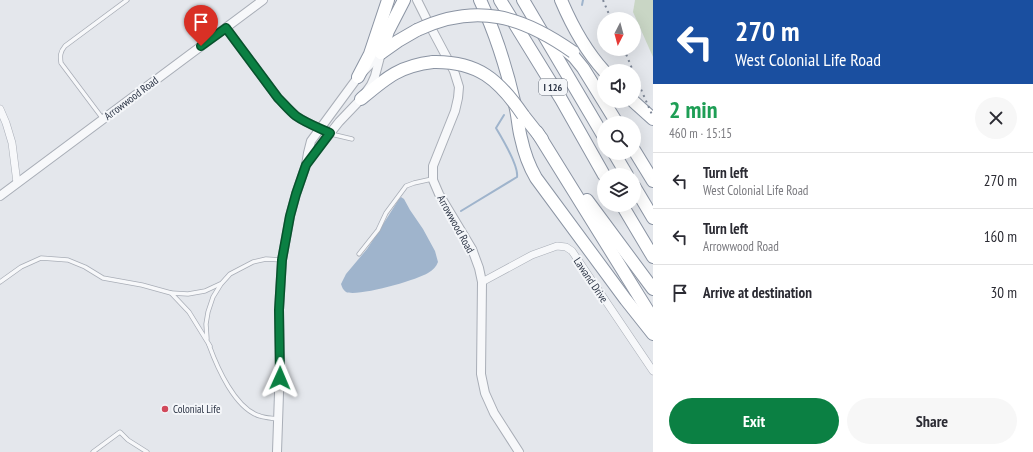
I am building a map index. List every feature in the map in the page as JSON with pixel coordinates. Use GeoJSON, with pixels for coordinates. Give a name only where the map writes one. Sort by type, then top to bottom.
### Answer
{"type":"FeatureCollection","features":[{"type":"Feature","properties":{"kind":"highway"},"geometry":{"type":"LineString","coordinates":[[381,53],[388,31],[388,0]]}},
{"type":"Feature","properties":{"kind":"highway"},"geometry":{"type":"LineString","coordinates":[[358,77],[389,15],[404,0]]}},
{"type":"Feature","properties":{"kind":"highway"},"geometry":{"type":"LineString","coordinates":[[480,0],[500,50],[515,105],[523,146],[533,173],[626,300],[653,334]]}},
{"type":"Feature","properties":{"kind":"highway","name":"I 126"},"geometry":{"type":"LineString","coordinates":[[500,0],[561,99],[600,168]]}},
{"type":"Feature","properties":{"kind":"highway","name":"I 126"},"geometry":{"type":"LineString","coordinates":[[522,0],[597,124]]}},
{"type":"Feature","properties":{"kind":"highway"},"geometry":{"type":"LineString","coordinates":[[561,0],[580,38],[598,64]]}},
{"type":"Feature","properties":{"kind":"highway"},"geometry":{"type":"LineString","coordinates":[[381,53],[417,30],[438,21],[459,16],[495,16],[516,21],[535,28],[554,38],[597,71]]}},
{"type":"Feature","properties":{"kind":"highway"},"geometry":{"type":"LineString","coordinates":[[554,38],[583,68],[614,116]]}},
{"type":"Feature","properties":{"kind":"highway"},"geometry":{"type":"LineString","coordinates":[[361,99],[384,80],[400,70],[411,66],[433,62],[452,62],[485,74],[503,89],[512,99],[653,289]]}},
{"type":"Feature","properties":{"kind":"highway"},"geometry":{"type":"LineString","coordinates":[[641,108],[653,119]]}},
{"type":"Feature","properties":{"kind":"highway"},"geometry":{"type":"LineString","coordinates":[[537,132],[653,319]]}},
{"type":"Feature","properties":{"kind":"highway"},"geometry":{"type":"LineString","coordinates":[[640,160],[653,181]]}},
{"type":"Feature","properties":{"kind":"highway"},"geometry":{"type":"LineString","coordinates":[[641,198],[653,218]]}},
{"type":"Feature","properties":{"kind":"highway"},"geometry":{"type":"LineString","coordinates":[[626,212],[653,257]]}},
{"type":"Feature","properties":{"kind":"street","name":"Arrowwood Road"},"geometry":{"type":"LineString","coordinates":[[0,196],[263,0]]}},
{"type":"Feature","properties":{"kind":"street"},"geometry":{"type":"LineString","coordinates":[[417,0],[454,71],[459,87],[455,111],[433,166],[433,179]]}},
{"type":"Feature","properties":{"kind":"street"},"geometry":{"type":"LineString","coordinates":[[226,28],[278,98],[295,115],[330,133]]}},
{"type":"Feature","properties":{"kind":"street"},"geometry":{"type":"LineString","coordinates":[[277,452],[280,364],[279,310],[282,260],[290,216],[306,165],[311,141],[358,77],[381,53]]}},
{"type":"Feature","properties":{"kind":"street"},"geometry":{"type":"LineString","coordinates":[[306,165],[330,133],[361,99],[371,85],[381,53]]}},
{"type":"Feature","properties":{"kind":"street"},"geometry":{"type":"LineString","coordinates":[[0,109],[12,143],[17,183]]}},
{"type":"Feature","properties":{"kind":"street","name":"Arrowwood Road"},"geometry":{"type":"LineString","coordinates":[[433,179],[439,194],[472,249],[479,268],[482,282],[481,374],[485,393],[494,413],[520,452]]}},
{"type":"Feature","properties":{"kind":"street","name":"Lawand Drive"},"geometry":{"type":"LineString","coordinates":[[482,282],[532,255],[557,246],[566,247],[572,251],[653,371]]}},
{"type":"Feature","properties":{"kind":"lane"},"geometry":{"type":"LineString","coordinates":[[103,119],[61,63],[61,51],[65,46],[127,0]]}},
{"type":"Feature","properties":{"kind":"lane"},"geometry":{"type":"LineString","coordinates":[[330,133],[352,139]]}},
{"type":"Feature","properties":{"kind":"lane"},"geometry":{"type":"LineString","coordinates":[[360,254],[378,230],[386,213],[406,186],[433,179]]}},
{"type":"Feature","properties":{"kind":"lane"},"geometry":{"type":"LineString","coordinates":[[0,282],[21,267],[41,258],[68,260],[85,267],[103,278],[142,285],[171,293],[188,294],[205,291],[221,284]]}},
{"type":"Feature","properties":{"kind":"lane"},"geometry":{"type":"LineString","coordinates":[[278,419],[259,416],[251,412],[241,404],[231,391],[223,377],[206,336],[206,324],[213,297],[221,284],[230,274],[253,262],[266,259],[282,260]]}},
{"type":"Feature","properties":{"kind":"lane"},"geometry":{"type":"LineString","coordinates":[[171,293],[189,312],[210,346]]}},
{"type":"Feature","properties":{"kind":"lane"},"geometry":{"type":"LineString","coordinates":[[93,452],[120,432],[128,440],[147,452]]}},
{"type":"Feature","properties":{"kind":"green space"},"geometry":{"type":"Polygon","coordinates":[[[635,0],[653,0],[653,57],[641,30],[641,12],[633,12],[635,0]]]}},
{"type":"Feature","properties":{"kind":"water"},"geometry":{"type":"Polygon","coordinates":[[[401,197],[404,199],[423,229],[435,251],[438,262],[433,270],[422,276],[374,290],[353,293],[346,292],[341,284],[346,274],[367,249],[401,197]]]}},
{"type":"Feature","properties":{"kind":"waterway"},"geometry":{"type":"LineString","coordinates":[[582,5],[583,0]]}},
{"type":"Feature","properties":{"kind":"waterway"},"geometry":{"type":"LineString","coordinates":[[461,211],[517,177],[513,159],[496,128],[504,115]]}},
{"type":"Feature","properties":{"kind":"railway"},"geometry":{"type":"LineString","coordinates":[[603,0],[608,12]]}},
{"type":"Feature","properties":{"kind":"railway"},"geometry":{"type":"LineString","coordinates":[[627,56],[630,64]]}},
{"type":"Feature","properties":{"kind":"railway"},"geometry":{"type":"LineString","coordinates":[[641,89],[653,117]]}},
{"type":"Feature","properties":{"kind":"place","name":"Colonial Life"},"geometry":{"type":"Point","coordinates":[165,409]}},
{"type":"Feature","properties":{"kind":"route"},"geometry":{"type":"LineString","coordinates":[[201,46],[226,28],[278,98],[295,115],[330,133],[306,165],[290,216],[282,260],[279,310],[280,378]]}}]}
